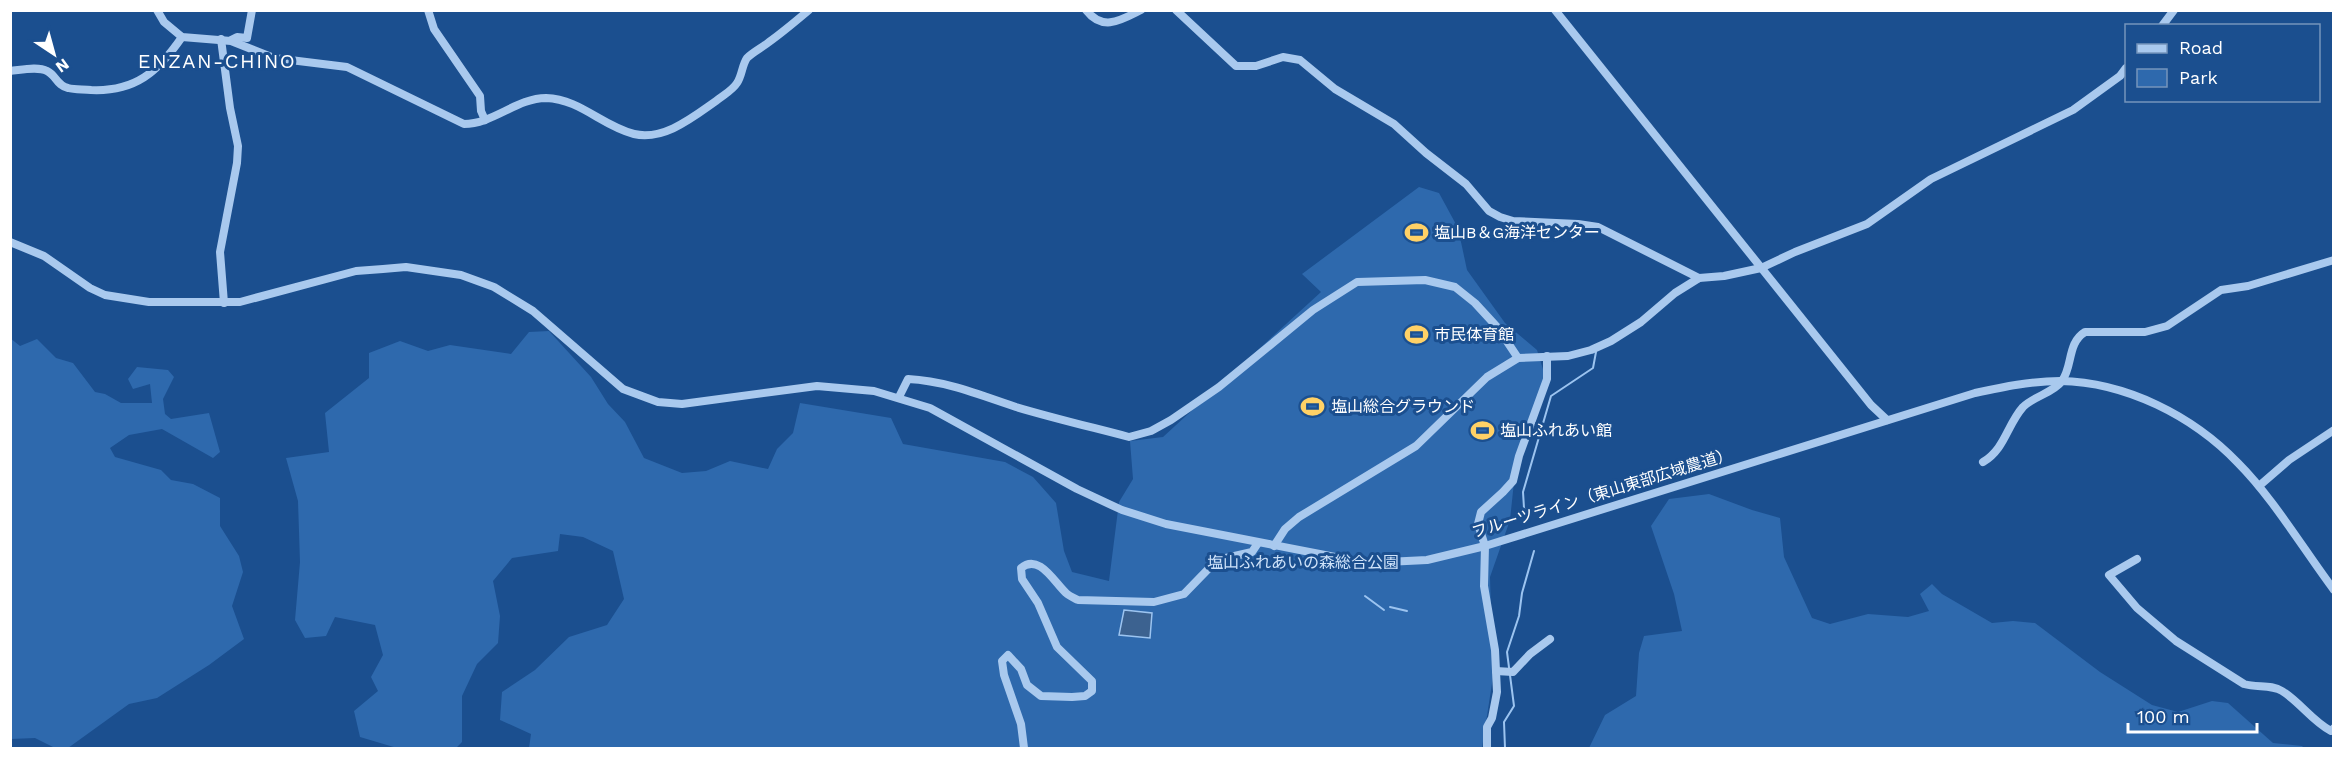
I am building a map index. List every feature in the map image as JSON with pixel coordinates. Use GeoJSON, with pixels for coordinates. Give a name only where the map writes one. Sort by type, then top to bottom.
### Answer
{"type":"FeatureCollection","features":[{"type":"Feature","properties":{"kind":"street"},"geometry":{"type":"LineString","coordinates":[[157,10],[174,33],[182,37],[221,39],[274,58],[347,67],[459,123],[473,124],[531,101],[547,98],[582,107],[627,132],[644,135],[662,132],[691,119],[733,89],[739,82],[747,59],[809,10]]}},
{"type":"Feature","properties":{"kind":"street"},"geometry":{"type":"LineString","coordinates":[[231,41],[237,37],[246,38],[252,10]]}},
{"type":"Feature","properties":{"kind":"street"},"geometry":{"type":"LineString","coordinates":[[428,10],[434,29],[480,96],[481,111],[485,120]]}},
{"type":"Feature","properties":{"kind":"street"},"geometry":{"type":"LineString","coordinates":[[1086,10],[1095,19],[1110,24],[1141,10]]}},
{"type":"Feature","properties":{"kind":"street"},"geometry":{"type":"LineString","coordinates":[[1176,10],[1236,66],[1256,66],[1283,57],[1300,60],[1335,89],[1394,124],[1466,184],[1489,211],[1500,217],[1513,221],[1598,227],[1699,278]]}},
{"type":"Feature","properties":{"kind":"street"},"geometry":{"type":"LineString","coordinates":[[1555,10],[1871,405],[1887,420]]}},
{"type":"Feature","properties":{"kind":"street"},"geometry":{"type":"LineString","coordinates":[[2164,24],[2174,10]]}},
{"type":"Feature","properties":{"kind":"street"},"geometry":{"type":"LineString","coordinates":[[10,71],[41,69],[47,71],[62,86],[69,88],[108,90],[121,88],[154,71],[182,37]]}},
{"type":"Feature","properties":{"kind":"street"},"geometry":{"type":"LineString","coordinates":[[10,242],[44,256],[90,288],[105,295],[149,302],[220,303],[220,252],[237,163],[238,146],[230,108],[221,39]]}},
{"type":"Feature","properties":{"kind":"street"},"geometry":{"type":"LineString","coordinates":[[1274,546],[1285,529],[1299,517],[1416,446],[1487,377],[1518,358],[1568,356],[1591,350],[1611,341],[1641,322],[1675,293],[1699,278],[1724,276],[1761,268],[1867,224],[1931,179],[2073,110],[2125,70]]}},
{"type":"Feature","properties":{"kind":"street"},"geometry":{"type":"LineString","coordinates":[[1983,462],[1994,456],[2000,448],[2022,408],[2062,381],[2075,341],[2085,332],[2145,332],[2167,326],[2221,290],[2248,286],[2334,260]]}},
{"type":"Feature","properties":{"kind":"street","name":"フルーツライン（東山東部広域農道）"},"geometry":{"type":"LineString","coordinates":[[220,303],[257,298],[356,271],[406,267],[460,274],[494,287],[533,310],[612,381],[637,396],[658,402],[682,404],[817,386],[874,391],[899,397],[946,416],[1077,489],[1122,510],[1166,524],[1353,561],[1382,564],[1427,560],[1485,546],[1975,393],[2015,384],[2062,381],[2115,389],[2155,404],[2190,422],[2223,447],[2259,486],[2334,590]]}},
{"type":"Feature","properties":{"kind":"street"},"geometry":{"type":"LineString","coordinates":[[899,397],[908,379],[930,380],[1129,437],[1140,435],[1171,420],[1219,387],[1313,310],[1357,282],[1425,280],[1455,287],[1475,303],[1498,328],[1518,358]]}},
{"type":"Feature","properties":{"kind":"street"},"geometry":{"type":"LineString","coordinates":[[1485,748],[1487,727],[1492,718],[1499,672],[1484,586],[1485,546],[1478,524],[1481,512],[1512,481],[1547,379],[1547,356]]}},
{"type":"Feature","properties":{"kind":"street"},"geometry":{"type":"LineString","coordinates":[[2259,486],[2289,460],[2334,430]]}},
{"type":"Feature","properties":{"kind":"street"},"geometry":{"type":"LineString","coordinates":[[1024,748],[1021,724],[1004,675],[1002,661],[1008,655],[1020,669],[1028,685],[1041,696],[1085,696],[1092,691],[1092,681],[1057,647],[1038,603],[1022,579],[1021,568],[1023,566],[1029,563],[1041,566],[1067,594],[1078,600],[1155,602],[1184,594],[1192,589],[1217,560],[1252,552],[1258,543]]}},
{"type":"Feature","properties":{"kind":"street"},"geometry":{"type":"LineString","coordinates":[[2137,559],[2109,574],[2137,608],[2176,641],[2244,684],[2282,691],[2318,724],[2331,731],[2334,728]]}},
{"type":"Feature","properties":{"kind":"street"},"geometry":{"type":"LineString","coordinates":[[1499,672],[1513,672],[1530,654],[1550,639]]}},
{"type":"Feature","properties":{"kind":"green space","name":"塩山ふれあいの森総合公園"},"geometry":{"type":"Polygon","coordinates":[[[1419,187],[1439,193],[1458,228],[1467,270],[1505,323],[1537,350],[1546,379],[1514,482],[1510,520],[1490,577],[1493,677],[1482,748],[529,748],[531,734],[500,720],[502,692],[535,670],[569,637],[607,625],[624,599],[613,551],[583,537],[560,534],[558,551],[512,558],[493,581],[500,616],[498,643],[477,664],[462,696],[462,742],[456,748],[397,748],[360,737],[354,711],[378,691],[371,677],[383,655],[375,625],[335,617],[326,636],[305,638],[295,620],[300,562],[298,501],[286,458],[329,452],[325,413],[369,378],[369,353],[400,341],[428,351],[450,345],[511,354],[529,332],[549,331],[591,377],[608,404],[625,422],[644,458],[682,473],[706,471],[730,461],[768,469],[777,449],[793,433],[800,403],[891,418],[903,444],[1005,462],[1033,477],[1056,503],[1064,551],[1072,572],[1109,581],[1119,502],[1133,479],[1130,441],[1163,437],[1321,292],[1302,274],[1419,187]]]}},
{"type":"Feature","properties":{"kind":"green space"},"geometry":{"type":"Polygon","coordinates":[[[10,338],[20,346],[37,339],[56,358],[73,363],[95,392],[105,394],[121,403],[152,403],[150,384],[133,389],[128,379],[137,367],[168,370],[174,377],[163,399],[165,414],[171,419],[209,413],[220,452],[213,458],[162,429],[129,435],[110,448],[115,457],[161,470],[171,480],[193,484],[220,498],[220,526],[239,556],[243,572],[232,606],[244,639],[209,665],[157,698],[129,704],[68,748],[55,748],[35,738],[11,739],[10,338]]]}},
{"type":"Feature","properties":{"kind":"green space"},"geometry":{"type":"Polygon","coordinates":[[[1709,494],[1780,518],[1784,557],[1812,618],[1830,624],[1868,614],[1908,617],[1929,611],[1920,594],[1932,584],[1942,594],[1992,623],[2013,621],[2035,623],[2100,672],[2152,705],[2178,712],[2212,701],[2228,703],[2273,743],[2304,748],[1589,748],[1605,715],[1636,696],[1639,653],[1644,636],[1682,631],[1674,594],[1651,526],[1669,499],[1709,494]]]}},
{"type":"Feature","properties":{"kind":"shaded area"},"geometry":{"type":"Polygon","coordinates":[[[1124,610],[1152,613],[1150,638],[1119,635],[1124,610]]]}},
{"type":"Feature","properties":{"kind":"waterway"},"geometry":{"type":"LineString","coordinates":[[1530,515],[1524,508],[1523,492],[1551,396],[1593,368],[1596,352]]}},
{"type":"Feature","properties":{"kind":"waterway"},"geometry":{"type":"LineString","coordinates":[[1505,748],[1504,722],[1514,706],[1507,652],[1519,616],[1522,593],[1534,551]]}},
{"type":"Feature","properties":{"kind":"waterway"},"geometry":{"type":"LineString","coordinates":[[1365,596],[1384,610]]}},
{"type":"Feature","properties":{"kind":"waterway"},"geometry":{"type":"LineString","coordinates":[[1390,607],[1407,611]]}},
{"type":"Feature","properties":{"kind":"place","name":"塩山B＆G海洋センター"},"geometry":{"type":"Point","coordinates":[1416,232]}},
{"type":"Feature","properties":{"kind":"place","name":"市民体育館"},"geometry":{"type":"Point","coordinates":[1416,334]}},
{"type":"Feature","properties":{"kind":"place","name":"塩山総合グラウンド"},"geometry":{"type":"Point","coordinates":[1313,406]}},
{"type":"Feature","properties":{"kind":"place","name":"塩山ふれあい館"},"geometry":{"type":"Point","coordinates":[1482,430]}},
{"type":"Feature","properties":{"kind":"district","name":"ENZAN-CHINO"},"geometry":{"type":"Point","coordinates":[217,61]}}]}
